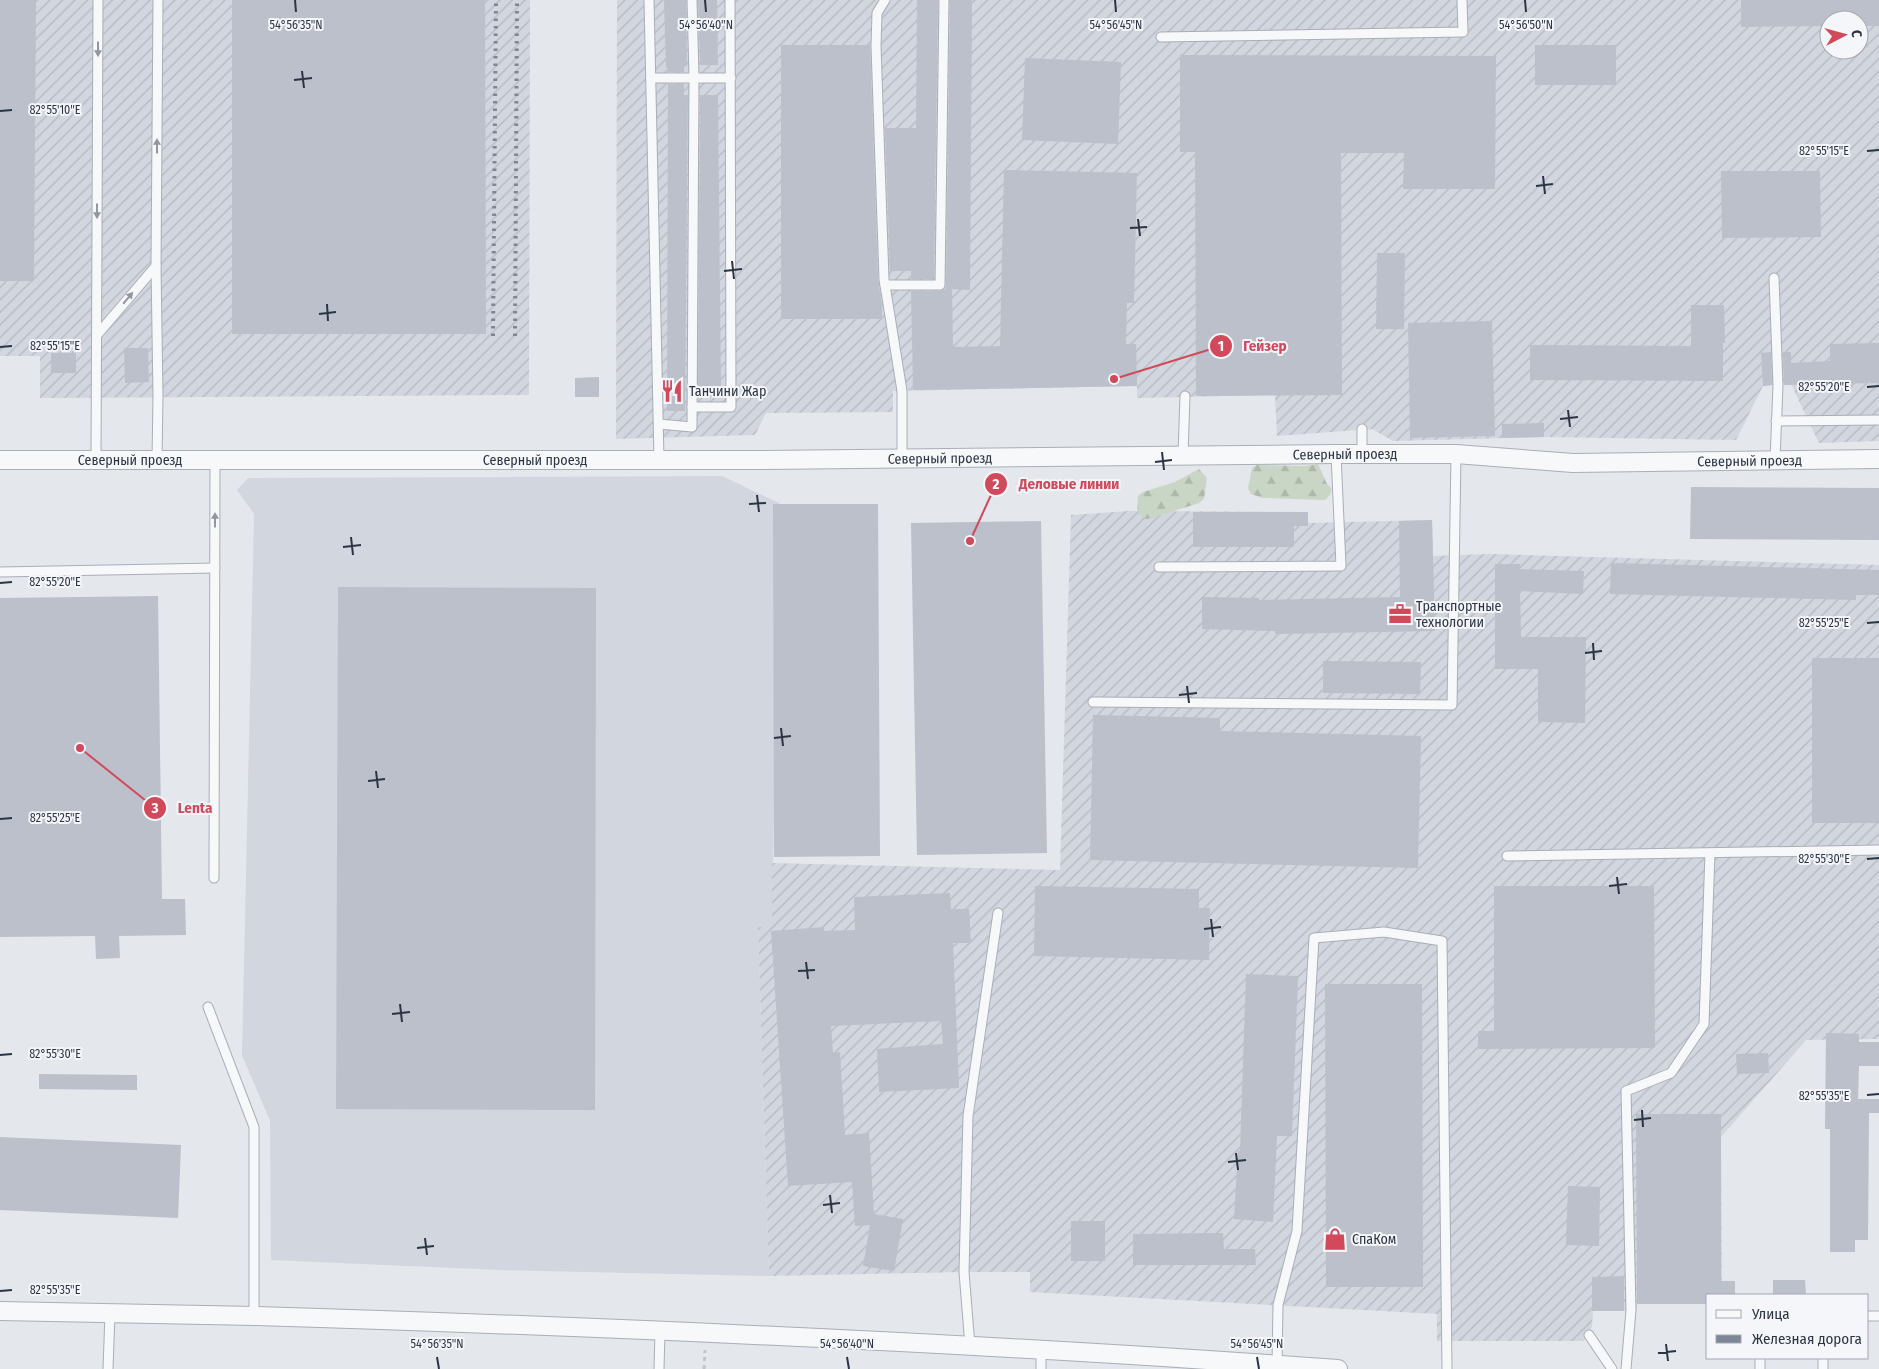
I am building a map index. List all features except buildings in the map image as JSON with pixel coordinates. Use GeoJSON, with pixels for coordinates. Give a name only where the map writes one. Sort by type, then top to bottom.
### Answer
{"type":"FeatureCollection","features":[{"type":"Feature","properties":{"kind":"street","name":"Северный проезд"},"geometry":{"type":"LineString","coordinates":[[0,460],[659,459],[1336,454],[1456,454],[1574,463],[1879,459]]}},
{"type":"Feature","properties":{"kind":"street"},"geometry":{"type":"LineString","coordinates":[[0,1311],[254,1316],[660,1332],[970,1346],[1338,1369]]}},
{"type":"Feature","properties":{"kind":"lane"},"geometry":{"type":"LineString","coordinates":[[96,459],[98,0]]}},
{"type":"Feature","properties":{"kind":"lane"},"geometry":{"type":"LineString","coordinates":[[157,459],[158,0]]}},
{"type":"Feature","properties":{"kind":"lane"},"geometry":{"type":"LineString","coordinates":[[650,0],[659,459]]}},
{"type":"Feature","properties":{"kind":"lane"},"geometry":{"type":"LineString","coordinates":[[658,424],[692,427],[694,77],[692,0]]}},
{"type":"Feature","properties":{"kind":"lane"},"geometry":{"type":"LineString","coordinates":[[692,407],[731,408],[730,0]]}},
{"type":"Feature","properties":{"kind":"lane"},"geometry":{"type":"LineString","coordinates":[[885,0],[877,13],[876,46],[886,285],[902,391],[902,457]]}},
{"type":"Feature","properties":{"kind":"lane"},"geometry":{"type":"LineString","coordinates":[[886,285],[940,285],[944,0]]}},
{"type":"Feature","properties":{"kind":"lane"},"geometry":{"type":"LineString","coordinates":[[1160,37],[1463,32],[1462,0]]}},
{"type":"Feature","properties":{"kind":"lane"},"geometry":{"type":"LineString","coordinates":[[651,78],[731,78]]}},
{"type":"Feature","properties":{"kind":"lane"},"geometry":{"type":"LineString","coordinates":[[97,335],[156,266]]}},
{"type":"Feature","properties":{"kind":"lane"},"geometry":{"type":"LineString","coordinates":[[1774,278],[1778,385],[1775,460]]}},
{"type":"Feature","properties":{"kind":"lane"},"geometry":{"type":"LineString","coordinates":[[1183,455],[1185,396]]}},
{"type":"Feature","properties":{"kind":"lane"},"geometry":{"type":"LineString","coordinates":[[1776,422],[1879,420]]}},
{"type":"Feature","properties":{"kind":"lane"},"geometry":{"type":"LineString","coordinates":[[1362,430],[1362,454]]}},
{"type":"Feature","properties":{"kind":"lane"},"geometry":{"type":"LineString","coordinates":[[1159,567],[1341,566],[1336,454]]}},
{"type":"Feature","properties":{"kind":"lane"},"geometry":{"type":"LineString","coordinates":[[1093,702],[1452,705],[1456,454]]}},
{"type":"Feature","properties":{"kind":"lane"},"geometry":{"type":"LineString","coordinates":[[214,878],[215,459]]}},
{"type":"Feature","properties":{"kind":"lane"},"geometry":{"type":"LineString","coordinates":[[0,572],[215,568]]}},
{"type":"Feature","properties":{"kind":"lane"},"geometry":{"type":"LineString","coordinates":[[1507,856],[1879,850]]}},
{"type":"Feature","properties":{"kind":"lane"},"geometry":{"type":"LineString","coordinates":[[1626,1369],[1631,1310],[1626,1091],[1671,1073],[1704,1024],[1710,853]]}},
{"type":"Feature","properties":{"kind":"lane"},"geometry":{"type":"LineString","coordinates":[[970,1346],[964,1272],[968,1116],[998,913]]}},
{"type":"Feature","properties":{"kind":"lane"},"geometry":{"type":"LineString","coordinates":[[1277,1365],[1278,1305],[1297,1231],[1314,938],[1384,932],[1442,941],[1447,1369]]}},
{"type":"Feature","properties":{"kind":"lane"},"geometry":{"type":"LineString","coordinates":[[208,1007],[254,1127],[254,1316]]}},
{"type":"Feature","properties":{"kind":"lane"},"geometry":{"type":"LineString","coordinates":[[108,1369],[110,1314]]}},
{"type":"Feature","properties":{"kind":"lane"},"geometry":{"type":"LineString","coordinates":[[659,1369],[660,1332]]}},
{"type":"Feature","properties":{"kind":"lane"},"geometry":{"type":"LineString","coordinates":[[1589,1336],[1612,1369]]}},
{"type":"Feature","properties":{"kind":"lane"},"geometry":{"type":"LineString","coordinates":[[1041,1369],[1042,1350]]}},
{"type":"Feature","properties":{"kind":"shaded area"},"geometry":{"type":"Polygon","coordinates":[[[0,0],[530,0],[529,395],[40,398],[40,356],[0,356],[0,0]]]}},
{"type":"Feature","properties":{"kind":"shaded area"},"geometry":{"type":"Polygon","coordinates":[[[617,0],[1879,0],[1879,441],[1819,443],[1791,384],[1763,386],[1736,440],[1544,437],[1393,441],[1372,429],[1277,436],[1275,395],[1137,398],[1137,386],[893,391],[893,412],[766,413],[755,435],[616,439],[617,0]]]}},
{"type":"Feature","properties":{"kind":"shaded area"},"geometry":{"type":"Polygon","coordinates":[[[722,476],[779,503],[772,927],[758,928],[769,1276],[501,1270],[271,1260],[270,1121],[242,1055],[254,514],[237,490],[248,478],[722,476]]]}},
{"type":"Feature","properties":{"kind":"shaded area"},"geometry":{"type":"Polygon","coordinates":[[[1129,511],[1308,512],[1308,523],[1432,520],[1433,556],[1489,554],[1879,565],[1879,1039],[1806,1040],[1721,1137],[1722,1294],[1706,1294],[1706,1304],[1637,1304],[1637,1310],[1593,1311],[1589,1335],[1583,1341],[1437,1341],[1437,1314],[1030,1292],[1030,1272],[769,1276],[758,927],[772,927],[772,863],[1060,870],[1071,515],[1129,511]]]}},
{"type":"Feature","properties":{"kind":"green space"},"geometry":{"type":"Polygon","coordinates":[[[1318,464],[1327,484],[1332,489],[1330,495],[1325,500],[1263,498],[1251,494],[1248,488],[1252,468],[1257,465],[1305,466],[1318,464]]]}},
{"type":"Feature","properties":{"kind":"green space"},"geometry":{"type":"Polygon","coordinates":[[[1199,469],[1207,478],[1204,499],[1199,503],[1152,518],[1146,519],[1140,516],[1137,509],[1138,496],[1143,492],[1175,482],[1199,469]]]}},
{"type":"Feature","properties":{"kind":"railway"},"geometry":{"type":"LineString","coordinates":[[493,336],[496,0]]}},
{"type":"Feature","properties":{"kind":"railway"},"geometry":{"type":"LineString","coordinates":[[515,336],[517,0]]}},
{"type":"Feature","properties":{"kind":"place","name":"Гейзер"},"geometry":{"type":"Point","coordinates":[1114,379]}},
{"type":"Feature","properties":{"kind":"place","name":"Танчини Жар"},"geometry":{"type":"Point","coordinates":[672,391]}},
{"type":"Feature","properties":{"kind":"place","name":"Деловые линии"},"geometry":{"type":"Point","coordinates":[970,541]}},
{"type":"Feature","properties":{"kind":"place","name":"Транспортные технологии"},"geometry":{"type":"Point","coordinates":[1400,614]}},
{"type":"Feature","properties":{"kind":"place","name":"Lenta"},"geometry":{"type":"Point","coordinates":[80,748]}},
{"type":"Feature","properties":{"kind":"place","name":"СпаКом"},"geometry":{"type":"Point","coordinates":[1335,1239]}}]}
